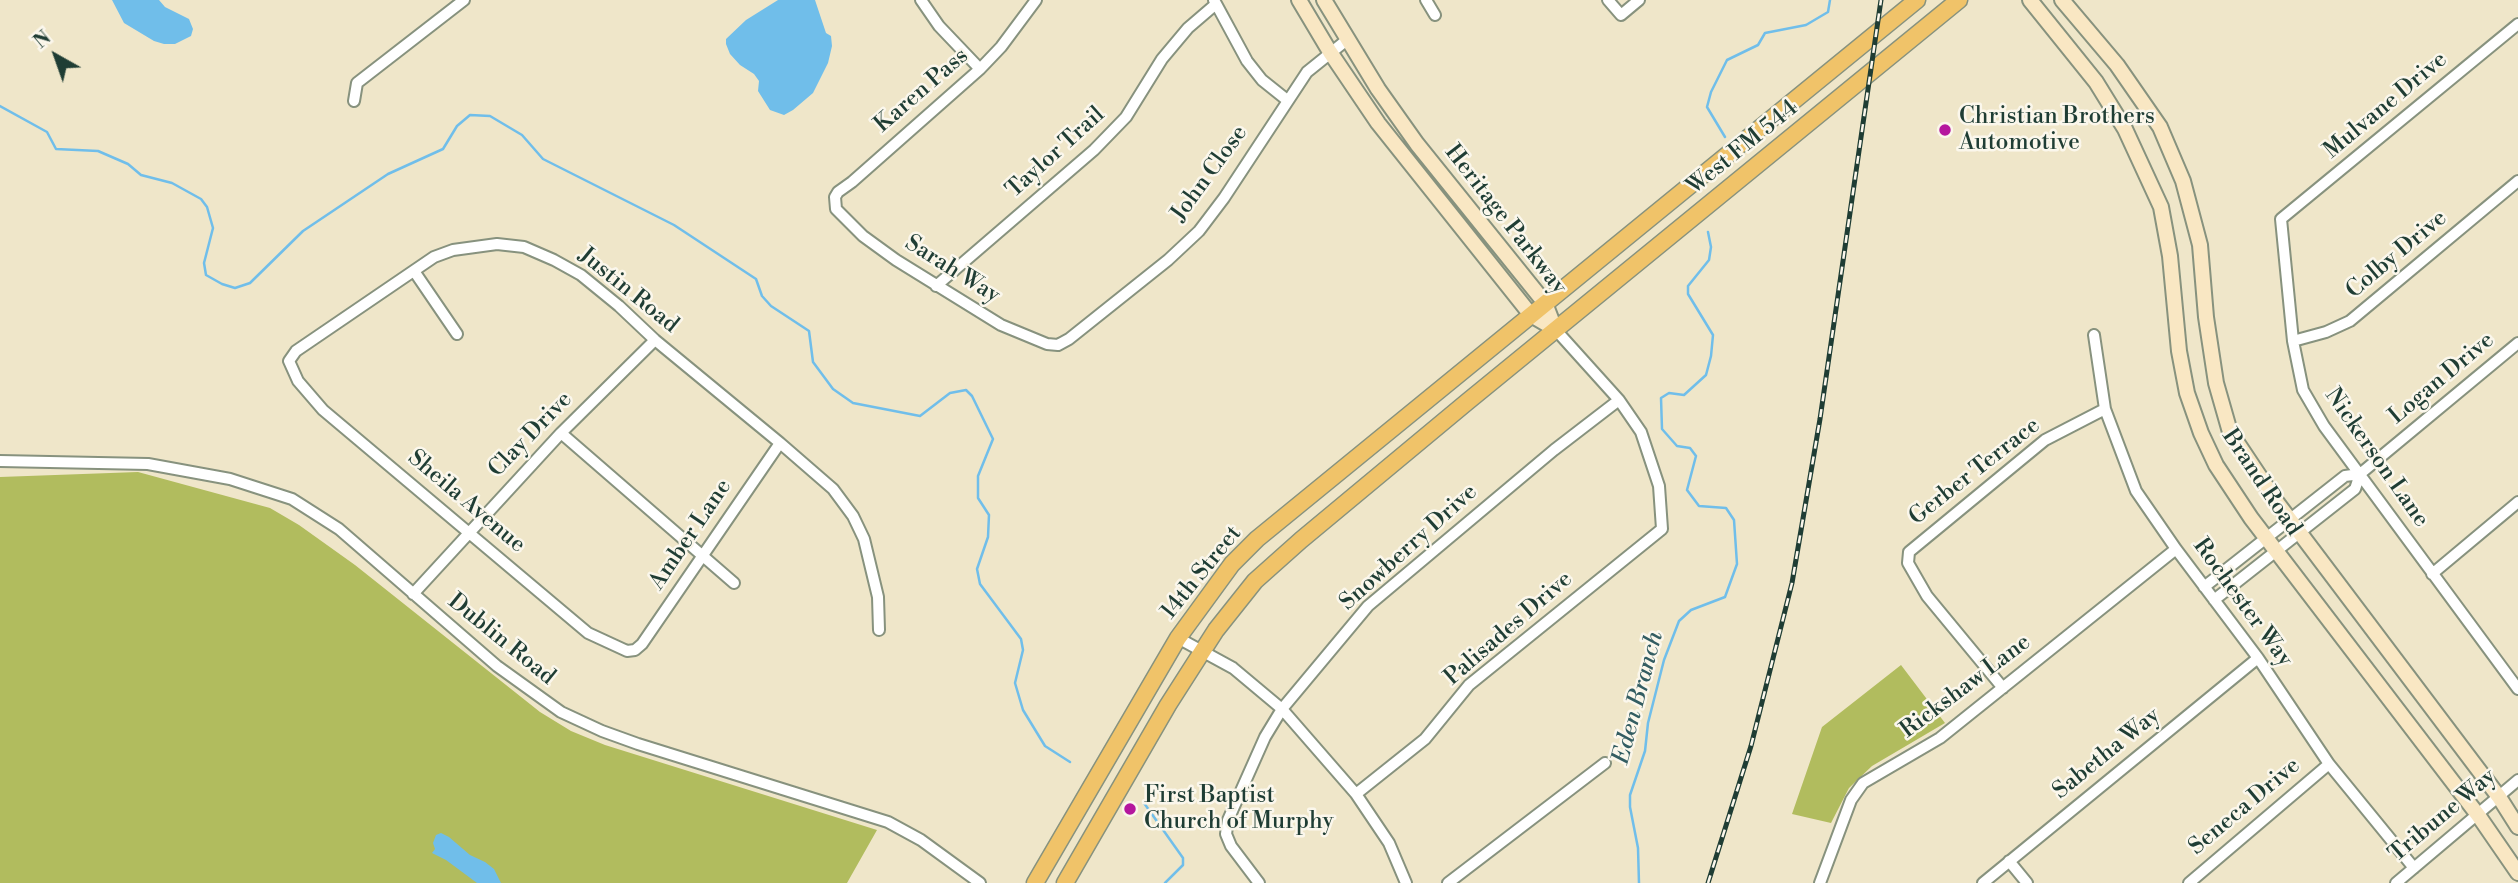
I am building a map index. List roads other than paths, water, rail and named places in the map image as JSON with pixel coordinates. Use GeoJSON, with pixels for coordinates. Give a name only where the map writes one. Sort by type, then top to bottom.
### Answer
{"type":"FeatureCollection","features":[{"type":"Feature","properties":{"kind":"main road","name":"Heritage Parkway"},"geometry":{"type":"LineString","coordinates":[[1299,0],[1378,123],[1531,315],[1555,329]]}},
{"type":"Feature","properties":{"kind":"main road","name":"Heritage Parkway"},"geometry":{"type":"LineString","coordinates":[[1324,0],[1378,89],[1417,144],[1545,303],[1555,329]]}},
{"type":"Feature","properties":{"kind":"main road","name":"West FM 544"},"geometry":{"type":"LineString","coordinates":[[1545,303],[1917,0]]}},
{"type":"Feature","properties":{"kind":"main road","name":"West FM 544"},"geometry":{"type":"LineString","coordinates":[[1555,329],[1959,0]]}},
{"type":"Feature","properties":{"kind":"main road","name":"Brand Road"},"geometry":{"type":"LineString","coordinates":[[2030,0],[2096,82],[2126,129],[2161,207],[2170,256],[2179,351],[2187,393],[2200,433],[2216,465],[2251,518],[2478,815],[2518,873]]}},
{"type":"Feature","properties":{"kind":"main road","name":"Brand Road"},"geometry":{"type":"LineString","coordinates":[[2062,0],[2117,65],[2160,127],[2183,181],[2200,245],[2214,370],[2230,432],[2295,527],[2500,797],[2518,827]]}},
{"type":"Feature","properties":{"kind":"main road"},"geometry":{"type":"LineString","coordinates":[[2096,82],[2117,65]]}},
{"type":"Feature","properties":{"kind":"main road"},"geometry":{"type":"LineString","coordinates":[[1404,156],[1417,144]]}},
{"type":"Feature","properties":{"kind":"main road","name":"14th Street"},"geometry":{"type":"LineString","coordinates":[[1035,883],[1178,638],[1232,564],[1257,539],[1545,303]]}},
{"type":"Feature","properties":{"kind":"main road","name":"14th Street"},"geometry":{"type":"LineString","coordinates":[[1065,883],[1168,705],[1203,651],[1255,581],[1555,329]]}},
{"type":"Feature","properties":{"kind":"street"},"geometry":{"type":"LineString","coordinates":[[354,101],[357,83],[464,0]]}},
{"type":"Feature","properties":{"kind":"street"},"geometry":{"type":"LineString","coordinates":[[921,0],[939,26],[980,69]]}},
{"type":"Feature","properties":{"kind":"street","name":"Karen Pass"},"geometry":{"type":"LineString","coordinates":[[836,209],[835,197],[838,192],[852,183],[980,69],[1036,0]]}},
{"type":"Feature","properties":{"kind":"street"},"geometry":{"type":"LineString","coordinates":[[1426,0],[1434,15]]}},
{"type":"Feature","properties":{"kind":"street"},"geometry":{"type":"LineString","coordinates":[[1608,0],[1621,15],[1639,0]]}},
{"type":"Feature","properties":{"kind":"street"},"geometry":{"type":"LineString","coordinates":[[1215,2],[1247,61],[1262,79],[1287,100]]}},
{"type":"Feature","properties":{"kind":"street","name":"Taylor Trail"},"geometry":{"type":"LineString","coordinates":[[936,286],[1094,150],[1126,117],[1163,59],[1188,28],[1215,2]]}},
{"type":"Feature","properties":{"kind":"street","name":"Mulvane Drive"},"geometry":{"type":"LineString","coordinates":[[2281,219],[2518,24]]}},
{"type":"Feature","properties":{"kind":"street","name":"John Close"},"geometry":{"type":"LineString","coordinates":[[1058,345],[1168,260],[1199,231],[1224,198],[1307,72],[1348,39]]}},
{"type":"Feature","properties":{"kind":"street","name":"Colby Drive"},"geometry":{"type":"LineString","coordinates":[[2292,341],[2326,332],[2350,321],[2518,181]]}},
{"type":"Feature","properties":{"kind":"street","name":"Sarah Way"},"geometry":{"type":"LineString","coordinates":[[836,209],[863,236],[936,286],[1001,325],[1047,344],[1058,345]]}},
{"type":"Feature","properties":{"kind":"street","name":"Nickerson Lane"},"geometry":{"type":"LineString","coordinates":[[2281,219],[2292,341],[2303,390],[2324,426],[2518,689]]}},
{"type":"Feature","properties":{"kind":"street","name":"Justin Road"},"geometry":{"type":"LineString","coordinates":[[289,361],[296,351],[435,257],[453,250],[497,244],[524,247],[581,275],[833,489],[853,516],[864,540],[878,597],[879,630]]}},
{"type":"Feature","properties":{"kind":"street"},"geometry":{"type":"LineString","coordinates":[[414,271],[457,334]]}},
{"type":"Feature","properties":{"kind":"street"},"geometry":{"type":"LineString","coordinates":[[1555,329],[1619,400]]}},
{"type":"Feature","properties":{"kind":"street","name":"Rochester Way"},"geometry":{"type":"LineString","coordinates":[[2094,335],[2105,409],[2136,491],[2258,658],[2329,764],[2414,868]]}},
{"type":"Feature","properties":{"kind":"street","name":"Clay Drive"},"geometry":{"type":"LineString","coordinates":[[413,594],[561,433],[655,340]]}},
{"type":"Feature","properties":{"kind":"street","name":"Logan Drive"},"geometry":{"type":"LineString","coordinates":[[2204,587],[2355,489],[2360,474],[2518,343]]}},
{"type":"Feature","properties":{"kind":"street","name":"Sheila Avenue"},"geometry":{"type":"LineString","coordinates":[[289,361],[298,381],[323,410],[588,633],[624,650],[635,650]]}},
{"type":"Feature","properties":{"kind":"street","name":"Palisades Drive"},"geometry":{"type":"LineString","coordinates":[[1356,793],[1424,739],[1469,685],[1662,529],[1659,486],[1645,443],[1641,432],[1619,400]]}},
{"type":"Feature","properties":{"kind":"street","name":"Snowberry Drive"},"geometry":{"type":"LineString","coordinates":[[1259,883],[1231,846],[1226,834],[1228,820],[1282,709],[1368,606],[1554,450],[1619,400]]}},
{"type":"Feature","properties":{"kind":"street","name":"Gerber Terrace"},"geometry":{"type":"LineString","coordinates":[[2003,688],[1927,596],[1908,563],[1909,552],[2045,440],[2105,409]]}},
{"type":"Feature","properties":{"kind":"street"},"geometry":{"type":"LineString","coordinates":[[561,433],[734,583]]}},
{"type":"Feature","properties":{"kind":"street","name":"Amber Lane"},"geometry":{"type":"LineString","coordinates":[[635,650],[780,443]]}},
{"type":"Feature","properties":{"kind":"street","name":"Dublin Road"},"geometry":{"type":"LineString","coordinates":[[0,461],[148,464],[203,473],[292,499],[327,520],[522,686],[575,719],[638,744],[888,822],[921,840],[980,883]]}},
{"type":"Feature","properties":{"kind":"street"},"geometry":{"type":"LineString","coordinates":[[2432,574],[2518,502]]}},
{"type":"Feature","properties":{"kind":"street","name":"Logan Drive"},"geometry":{"type":"LineString","coordinates":[[2214,600],[2273,544]]}},
{"type":"Feature","properties":{"kind":"street","name":"Rickshaw Lane"},"geometry":{"type":"LineString","coordinates":[[1820,883],[1857,789],[1863,782],[1940,738],[2176,549]]}},
{"type":"Feature","properties":{"kind":"street"},"geometry":{"type":"LineString","coordinates":[[1178,638],[1243,675],[1282,709],[1356,793],[1389,843],[1406,883]]}},
{"type":"Feature","properties":{"kind":"street","name":"Sabetha Way"},"geometry":{"type":"LineString","coordinates":[[1983,883],[2258,658]]}},
{"type":"Feature","properties":{"kind":"street"},"geometry":{"type":"LineString","coordinates":[[1448,883],[1605,763]]}},
{"type":"Feature","properties":{"kind":"street","name":"Seneca Drive"},"geometry":{"type":"LineString","coordinates":[[2189,883],[2329,764]]}},
{"type":"Feature","properties":{"kind":"street","name":"Tribune Way"},"geometry":{"type":"LineString","coordinates":[[2396,883],[2518,780]]}},
{"type":"Feature","properties":{"kind":"street"},"geometry":{"type":"LineString","coordinates":[[2009,861],[2027,883]]}},
{"type":"Feature","properties":{"kind":"water"},"geometry":{"type":"Polygon","coordinates":[[[112,0],[159,0],[165,7],[189,19],[193,29],[191,36],[175,44],[154,41],[124,23],[112,0]]]}},
{"type":"Feature","properties":{"kind":"water"},"geometry":{"type":"Polygon","coordinates":[[[778,0],[815,0],[826,33],[831,36],[832,46],[828,63],[813,93],[784,115],[770,110],[758,91],[759,81],[730,54],[726,44],[726,39],[746,20],[778,0]]]}},
{"type":"Feature","properties":{"kind":"water"},"geometry":{"type":"Polygon","coordinates":[[[441,833],[494,869],[501,883],[477,883],[432,853],[436,835],[441,833]]]}},
{"type":"Feature","properties":{"kind":"waterway","name":"Eden Branch"},"geometry":{"type":"LineString","coordinates":[[1725,137],[1707,107],[1711,92],[1727,60],[1758,45],[1765,33],[1806,25],[1828,12],[1830,0]]}},
{"type":"Feature","properties":{"kind":"waterway"},"geometry":{"type":"LineString","coordinates":[[0,106],[47,132],[56,149],[98,151],[128,164],[141,175],[172,183],[201,199],[207,207],[213,228],[204,263],[206,275],[235,288],[250,283],[303,231],[388,174],[443,149],[457,126],[470,115],[490,116],[522,135],[543,159],[674,225],[756,279],[762,296],[771,306],[809,331],[813,362],[833,389],[853,403],[920,416],[950,393],[966,390],[972,396],[993,439],[978,476],[978,498],[989,515],[988,537],[977,569],[980,584],[1021,639],[1023,650],[1015,683],[1023,710],[1045,746],[1070,762]]}},
{"type":"Feature","properties":{"kind":"waterway","name":"Eden Branch"},"geometry":{"type":"LineString","coordinates":[[1639,883],[1638,848],[1630,795],[1645,751],[1648,723],[1664,660],[1679,621],[1691,610],[1725,597],[1737,564],[1734,520],[1726,508],[1699,506],[1687,490],[1696,456],[1690,448],[1677,446],[1662,429],[1661,398],[1669,393],[1684,395],[1706,375],[1711,356],[1713,335],[1688,294],[1688,286],[1709,260],[1711,247],[1708,232]]}},
{"type":"Feature","properties":{"kind":"waterway"},"geometry":{"type":"LineString","coordinates":[[1144,803],[1183,858],[1183,865],[1165,883]]}},
{"type":"Feature","properties":{"kind":"railway"},"geometry":{"type":"LineString","coordinates":[[1708,883],[1751,746],[1792,583],[1820,419],[1881,0]]}},
{"type":"Feature","properties":{"kind":"place","name":"Christian Brothers Automotive"},"geometry":{"type":"Point","coordinates":[1945,130]}},
{"type":"Feature","properties":{"kind":"place","name":"First Baptist Church of Murphy"},"geometry":{"type":"Point","coordinates":[1130,809]}}]}
